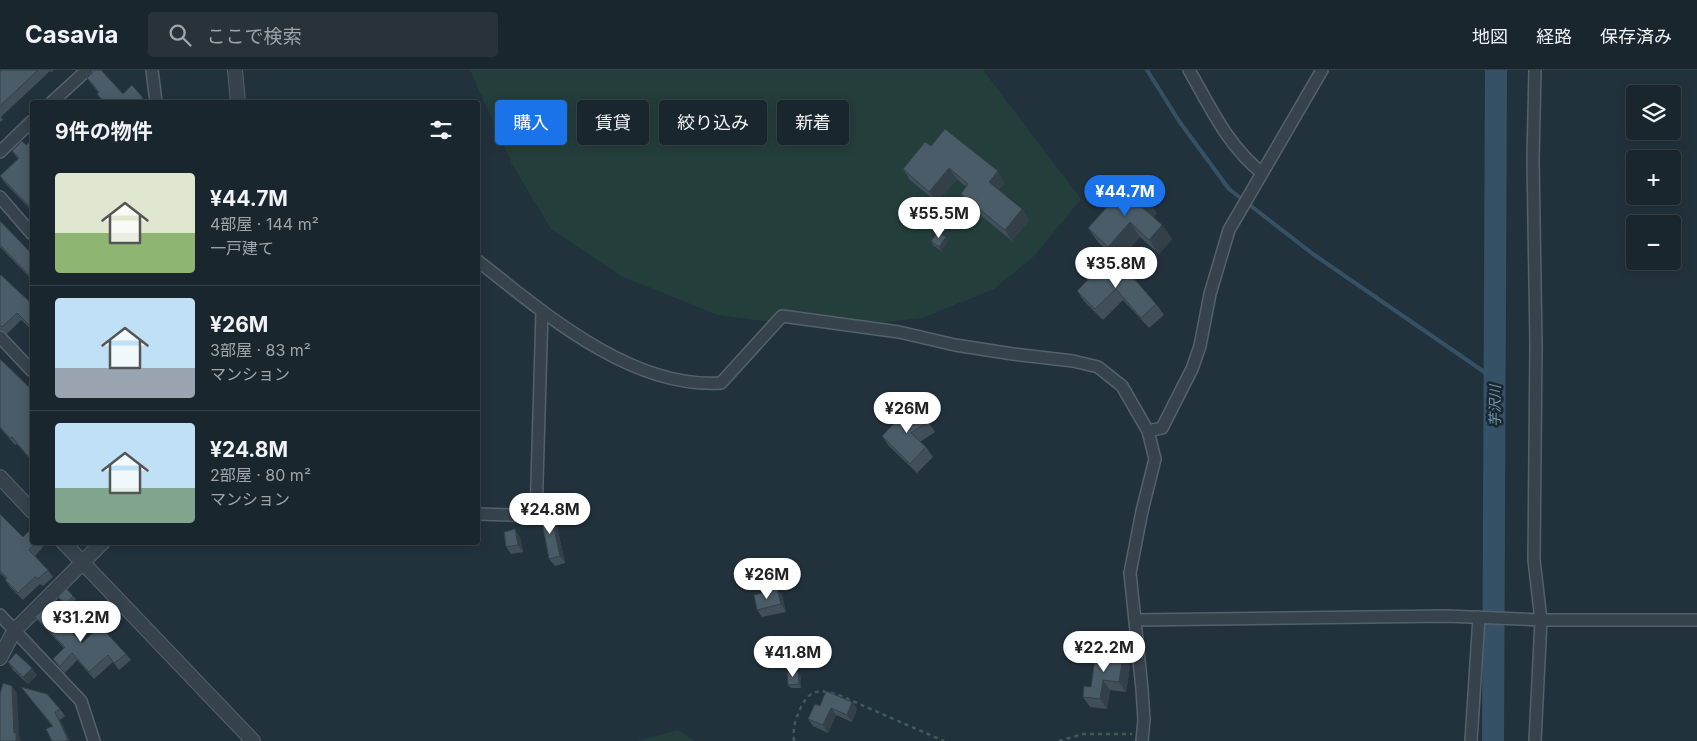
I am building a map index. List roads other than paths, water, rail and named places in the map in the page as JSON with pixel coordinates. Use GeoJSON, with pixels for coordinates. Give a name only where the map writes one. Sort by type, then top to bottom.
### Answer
{"type":"FeatureCollection","features":[{"type":"Feature","properties":{"kind":"street"},"geometry":{"type":"LineString","coordinates":[[54,100],[87,70]]}},
{"type":"Feature","properties":{"kind":"street"},"geometry":{"type":"LineString","coordinates":[[152,70],[156,100]]}},
{"type":"Feature","properties":{"kind":"street"},"geometry":{"type":"LineString","coordinates":[[235,70],[238,100]]}},
{"type":"Feature","properties":{"kind":"street"},"geometry":{"type":"LineString","coordinates":[[1189,70],[1229,141],[1261,174]]}},
{"type":"Feature","properties":{"kind":"street"},"geometry":{"type":"LineString","coordinates":[[1148,431],[1162,428],[1192,369],[1200,346],[1210,294],[1229,230],[1322,70]]}},
{"type":"Feature","properties":{"kind":"street"},"geometry":{"type":"LineString","coordinates":[[1535,70],[1533,159],[1536,344],[1535,741]]}},
{"type":"Feature","properties":{"kind":"street"},"geometry":{"type":"LineString","coordinates":[[0,152],[30,123]]}},
{"type":"Feature","properties":{"kind":"street"},"geometry":{"type":"LineString","coordinates":[[0,197],[30,232]]}},
{"type":"Feature","properties":{"kind":"street"},"geometry":{"type":"LineString","coordinates":[[480,263],[542,311],[606,352],[643,371],[700,385],[721,384],[782,316],[899,332],[955,345],[1073,361],[1098,367],[1122,386],[1148,431],[1155,459],[1142,511],[1130,573],[1131,596],[1136,620],[1144,720],[1143,738]]}},
{"type":"Feature","properties":{"kind":"street"},"geometry":{"type":"LineString","coordinates":[[480,514],[536,516],[542,311]]}},
{"type":"Feature","properties":{"kind":"street"},"geometry":{"type":"LineString","coordinates":[[0,337],[30,369]]}},
{"type":"Feature","properties":{"kind":"street"},"geometry":{"type":"LineString","coordinates":[[0,477],[30,509]]}},
{"type":"Feature","properties":{"kind":"street"},"geometry":{"type":"LineString","coordinates":[[66,545],[253,741]]}},
{"type":"Feature","properties":{"kind":"street"},"geometry":{"type":"LineString","coordinates":[[0,658],[14,631],[100,545]]}},
{"type":"Feature","properties":{"kind":"street"},"geometry":{"type":"LineString","coordinates":[[0,615],[80,702],[94,741]]}},
{"type":"Feature","properties":{"kind":"street"},"geometry":{"type":"LineString","coordinates":[[1471,741],[1483,618]]}},
{"type":"Feature","properties":{"kind":"street"},"geometry":{"type":"LineString","coordinates":[[1136,620],[1483,618],[1535,620],[1697,620]]}},
{"type":"Feature","properties":{"kind":"waterway"},"geometry":{"type":"LineString","coordinates":[[1147,70],[1179,121],[1229,189],[1313,254],[1496,380]]}},
{"type":"Feature","properties":{"kind":"waterway","name":"芋沢川"},"geometry":{"type":"LineString","coordinates":[[1493,741],[1496,70]]}}]}
